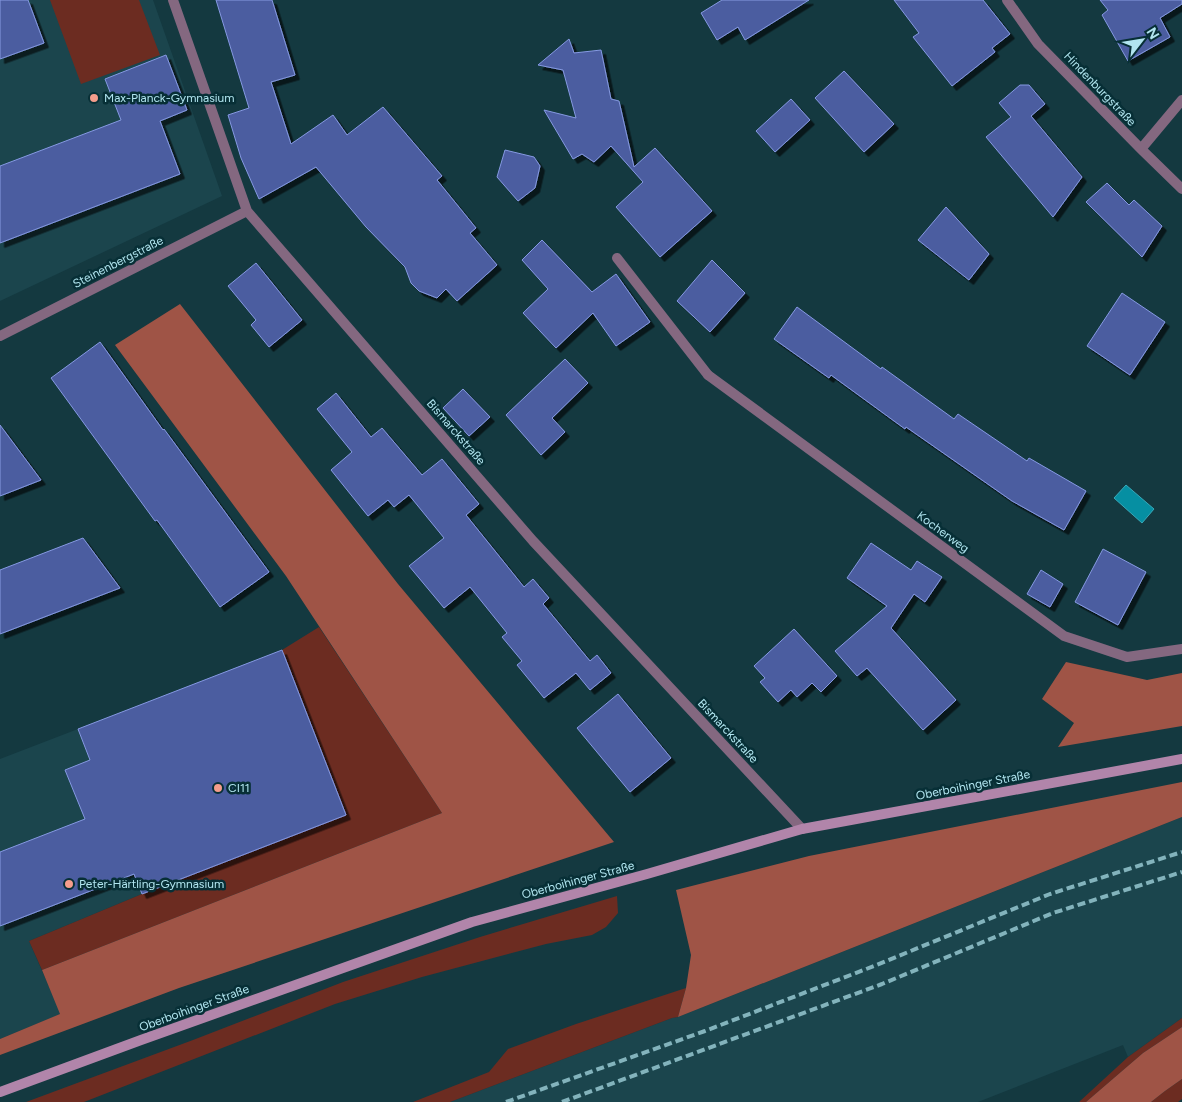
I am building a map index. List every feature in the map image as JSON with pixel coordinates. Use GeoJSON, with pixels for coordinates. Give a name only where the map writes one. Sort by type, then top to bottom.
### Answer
{"type":"FeatureCollection","features":[{"type":"Feature","properties":{"kind":"main road","name":"Oberboihinger Straße"},"geometry":{"type":"LineString","coordinates":[[0,1092],[472,922],[802,829],[1182,759]]}},
{"type":"Feature","properties":{"kind":"street","name":"Bismarckstraße"},"geometry":{"type":"LineString","coordinates":[[174,0],[248,211],[534,541],[802,829]]}},
{"type":"Feature","properties":{"kind":"street","name":"Hindenburgstraße"},"geometry":{"type":"LineString","coordinates":[[1007,0],[1038,44],[1182,189]]}},
{"type":"Feature","properties":{"kind":"street"},"geometry":{"type":"LineString","coordinates":[[1141,148],[1182,100]]}},
{"type":"Feature","properties":{"kind":"street","name":"Steinenbergstraße"},"geometry":{"type":"LineString","coordinates":[[0,336],[248,211]]}},
{"type":"Feature","properties":{"kind":"street","name":"Kocherweg"},"geometry":{"type":"LineString","coordinates":[[618,258],[708,375],[1064,636],[1127,657],[1182,650]]}},
{"type":"Feature","properties":{"kind":"shaded area","name":"Max-Planck-Gymnasium"},"geometry":{"type":"Polygon","coordinates":[[[0,0],[153,0],[222,196],[0,301],[0,0]]]}},
{"type":"Feature","properties":{"kind":"shaded area"},"geometry":{"type":"Polygon","coordinates":[[[50,0],[139,0],[160,55],[81,84],[50,0]]]}},
{"type":"Feature","properties":{"kind":"shaded area"},"geometry":{"type":"Polygon","coordinates":[[[180,304],[398,584],[614,842],[179,988],[0,1055],[0,1039],[60,1014],[42,970],[442,813],[286,576],[115,345],[180,304]]]}},
{"type":"Feature","properties":{"kind":"shaded area"},"geometry":{"type":"Polygon","coordinates":[[[319,627],[442,813],[42,970],[29,941],[142,894],[345,815],[282,650],[319,627]]]}},
{"type":"Feature","properties":{"kind":"shaded area"},"geometry":{"type":"Polygon","coordinates":[[[1066,662],[1147,680],[1182,673],[1182,726],[1058,747],[1074,723],[1042,699],[1066,662]]]}},
{"type":"Feature","properties":{"kind":"shaded area","name":"Peter-Härtling-Gymnasium"},"geometry":{"type":"Polygon","coordinates":[[[78,729],[142,894],[29,941],[61,1014],[0,1039],[0,759],[78,729]]]}},
{"type":"Feature","properties":{"kind":"shaded area"},"geometry":{"type":"Polygon","coordinates":[[[1182,782],[1182,817],[678,1017],[686,988],[691,955],[676,890],[809,856],[1182,782]]]}},
{"type":"Feature","properties":{"kind":"shaded area"},"geometry":{"type":"Polygon","coordinates":[[[1182,817],[1182,1018],[1128,1057],[1123,1045],[978,1102],[450,1102],[678,1017],[1182,817]]]}},
{"type":"Feature","properties":{"kind":"shaded area"},"geometry":{"type":"Polygon","coordinates":[[[617,896],[618,913],[606,927],[592,935],[546,944],[422,977],[335,1004],[84,1102],[26,1102],[343,982],[480,937],[617,896]]]}},
{"type":"Feature","properties":{"kind":"shaded area"},"geometry":{"type":"Polygon","coordinates":[[[686,988],[678,1017],[450,1102],[413,1102],[489,1072],[508,1049],[576,1024],[686,988]]]}},
{"type":"Feature","properties":{"kind":"shaded area"},"geometry":{"type":"Polygon","coordinates":[[[1182,1018],[1182,1027],[1143,1053],[1086,1102],[1079,1102],[1128,1057],[1182,1018]]]}},
{"type":"Feature","properties":{"kind":"shaded area"},"geometry":{"type":"Polygon","coordinates":[[[1182,1027],[1182,1079],[1151,1102],[1086,1102],[1143,1053],[1182,1027]]]}},
{"type":"Feature","properties":{"kind":"shaded area"},"geometry":{"type":"Polygon","coordinates":[[[1182,1079],[1182,1099],[1178,1102],[1151,1102],[1165,1091],[1182,1079]]]}},
{"type":"Feature","properties":{"kind":"water"},"geometry":{"type":"Polygon","coordinates":[[[1126,485],[1154,509],[1142,523],[1114,498],[1126,485]]]}},
{"type":"Feature","properties":{"kind":"building"},"geometry":{"type":"Polygon","coordinates":[[[0,0],[28,0],[44,43],[0,59],[0,0]]]}},
{"type":"Feature","properties":{"kind":"building"},"geometry":{"type":"Polygon","coordinates":[[[216,0],[272,0],[295,75],[271,82],[291,144],[333,115],[347,135],[383,107],[442,176],[437,180],[476,228],[470,233],[497,265],[457,301],[446,289],[437,298],[419,291],[411,283],[405,267],[366,227],[316,167],[259,199],[241,158],[228,115],[249,108],[216,0]]]}},
{"type":"Feature","properties":{"kind":"building"},"geometry":{"type":"Polygon","coordinates":[[[722,0],[809,0],[745,40],[738,27],[717,40],[701,13],[722,0]]]}},
{"type":"Feature","properties":{"kind":"building"},"geometry":{"type":"Polygon","coordinates":[[[894,0],[983,0],[1010,34],[992,48],[995,52],[952,86],[913,37],[919,33],[894,0]]]}},
{"type":"Feature","properties":{"kind":"building"},"geometry":{"type":"Polygon","coordinates":[[[1100,0],[1182,0],[1182,4],[1160,18],[1170,37],[1128,61],[1102,15],[1108,10],[1100,0]]]}},
{"type":"Feature","properties":{"kind":"building"},"geometry":{"type":"Polygon","coordinates":[[[569,39],[574,53],[601,50],[611,99],[619,101],[634,167],[655,148],[712,211],[660,257],[616,207],[643,182],[611,146],[594,162],[582,154],[573,159],[544,110],[576,118],[563,70],[538,65],[569,39]]]}},
{"type":"Feature","properties":{"kind":"building"},"geometry":{"type":"Polygon","coordinates":[[[166,55],[187,110],[160,121],[180,174],[0,243],[0,166],[121,120],[105,79],[166,55]]]}},
{"type":"Feature","properties":{"kind":"building"},"geometry":{"type":"Polygon","coordinates":[[[844,71],[894,124],[864,152],[815,98],[844,71]]]}},
{"type":"Feature","properties":{"kind":"building"},"geometry":{"type":"Polygon","coordinates":[[[1020,85],[1029,85],[1045,104],[1031,116],[1082,177],[1053,217],[986,137],[1011,117],[999,103],[1020,85]]]}},
{"type":"Feature","properties":{"kind":"building"},"geometry":{"type":"Polygon","coordinates":[[[791,99],[810,120],[775,152],[756,131],[791,99]]]}},
{"type":"Feature","properties":{"kind":"building"},"geometry":{"type":"Polygon","coordinates":[[[505,150],[534,157],[540,166],[535,188],[518,201],[497,177],[505,150]]]}},
{"type":"Feature","properties":{"kind":"building"},"geometry":{"type":"Polygon","coordinates":[[[1107,183],[1129,205],[1134,200],[1162,226],[1142,257],[1086,202],[1107,183]]]}},
{"type":"Feature","properties":{"kind":"building"},"geometry":{"type":"Polygon","coordinates":[[[946,207],[989,254],[969,280],[918,240],[946,207]]]}},
{"type":"Feature","properties":{"kind":"building"},"geometry":{"type":"Polygon","coordinates":[[[542,240],[592,292],[616,274],[650,322],[616,346],[593,313],[556,348],[523,313],[548,289],[522,260],[542,240]]]}},
{"type":"Feature","properties":{"kind":"building"},"geometry":{"type":"Polygon","coordinates":[[[712,260],[745,293],[710,332],[677,301],[712,260]]]}},
{"type":"Feature","properties":{"kind":"building"},"geometry":{"type":"Polygon","coordinates":[[[256,263],[302,320],[269,347],[251,325],[256,320],[228,286],[256,263]]]}},
{"type":"Feature","properties":{"kind":"building"},"geometry":{"type":"Polygon","coordinates":[[[1122,293],[1165,322],[1130,375],[1087,346],[1122,293]]]}},
{"type":"Feature","properties":{"kind":"building"},"geometry":{"type":"Polygon","coordinates":[[[797,307],[881,369],[882,367],[954,419],[958,414],[1027,461],[1029,458],[1086,491],[1064,530],[1012,501],[906,427],[905,429],[831,375],[829,378],[774,339],[797,307]]]}},
{"type":"Feature","properties":{"kind":"building"},"geometry":{"type":"Polygon","coordinates":[[[100,342],[269,572],[220,607],[51,378],[100,342]]]}},
{"type":"Feature","properties":{"kind":"building"},"geometry":{"type":"Polygon","coordinates":[[[565,359],[588,383],[552,418],[565,432],[541,455],[506,415],[565,359]]]}},
{"type":"Feature","properties":{"kind":"building"},"geometry":{"type":"Polygon","coordinates":[[[463,389],[490,417],[469,436],[443,408],[463,389]]]}},
{"type":"Feature","properties":{"kind":"building"},"geometry":{"type":"Polygon","coordinates":[[[336,393],[371,437],[382,428],[422,475],[442,459],[479,504],[466,515],[524,587],[533,579],[549,598],[543,604],[590,661],[597,655],[611,673],[590,690],[576,673],[544,698],[517,665],[522,661],[502,637],[507,633],[470,587],[444,608],[409,566],[444,538],[409,495],[394,507],[388,500],[368,516],[331,470],[352,452],[317,409],[336,393]]]}},
{"type":"Feature","properties":{"kind":"building"},"geometry":{"type":"Polygon","coordinates":[[[0,425],[41,480],[0,496],[0,425]]]}},
{"type":"Feature","properties":{"kind":"building"},"geometry":{"type":"Polygon","coordinates":[[[83,538],[120,588],[0,634],[0,570],[83,538]]]}},
{"type":"Feature","properties":{"kind":"building"},"geometry":{"type":"Polygon","coordinates":[[[871,543],[911,570],[917,561],[942,577],[925,602],[914,594],[891,628],[956,700],[923,730],[867,668],[857,676],[835,651],[887,606],[847,578],[871,543]]]}},
{"type":"Feature","properties":{"kind":"building"},"geometry":{"type":"Polygon","coordinates":[[[1103,549],[1146,572],[1118,625],[1075,602],[1103,549]]]}},
{"type":"Feature","properties":{"kind":"building"},"geometry":{"type":"Polygon","coordinates":[[[1041,570],[1063,584],[1050,607],[1027,594],[1041,570]]]}},
{"type":"Feature","properties":{"kind":"building"},"geometry":{"type":"Polygon","coordinates":[[[794,629],[837,676],[821,692],[812,683],[797,697],[791,690],[778,702],[760,682],[765,678],[754,666],[794,629]]]}},
{"type":"Feature","properties":{"kind":"building","name":"CI11"},"geometry":{"type":"Polygon","coordinates":[[[282,650],[346,815],[142,894],[134,874],[0,926],[0,852],[85,819],[65,770],[90,760],[78,729],[282,650]]]}},
{"type":"Feature","properties":{"kind":"building"},"geometry":{"type":"Polygon","coordinates":[[[618,694],[671,758],[630,792],[577,728],[618,694]]]}},
{"type":"Feature","properties":{"kind":"railway"},"geometry":{"type":"LineString","coordinates":[[506,1102],[705,1031],[874,966],[1050,894],[1182,852]]}},
{"type":"Feature","properties":{"kind":"railway"},"geometry":{"type":"LineString","coordinates":[[562,1102],[882,984],[1053,913],[1182,872]]}},
{"type":"Feature","properties":{"kind":"place","name":"Max-Planck-Gymnasium"},"geometry":{"type":"Point","coordinates":[94,98]}},
{"type":"Feature","properties":{"kind":"place","name":"CI11"},"geometry":{"type":"Point","coordinates":[218,788]}},
{"type":"Feature","properties":{"kind":"place","name":"Peter-Härtling-Gymnasium"},"geometry":{"type":"Point","coordinates":[69,884]}}]}
